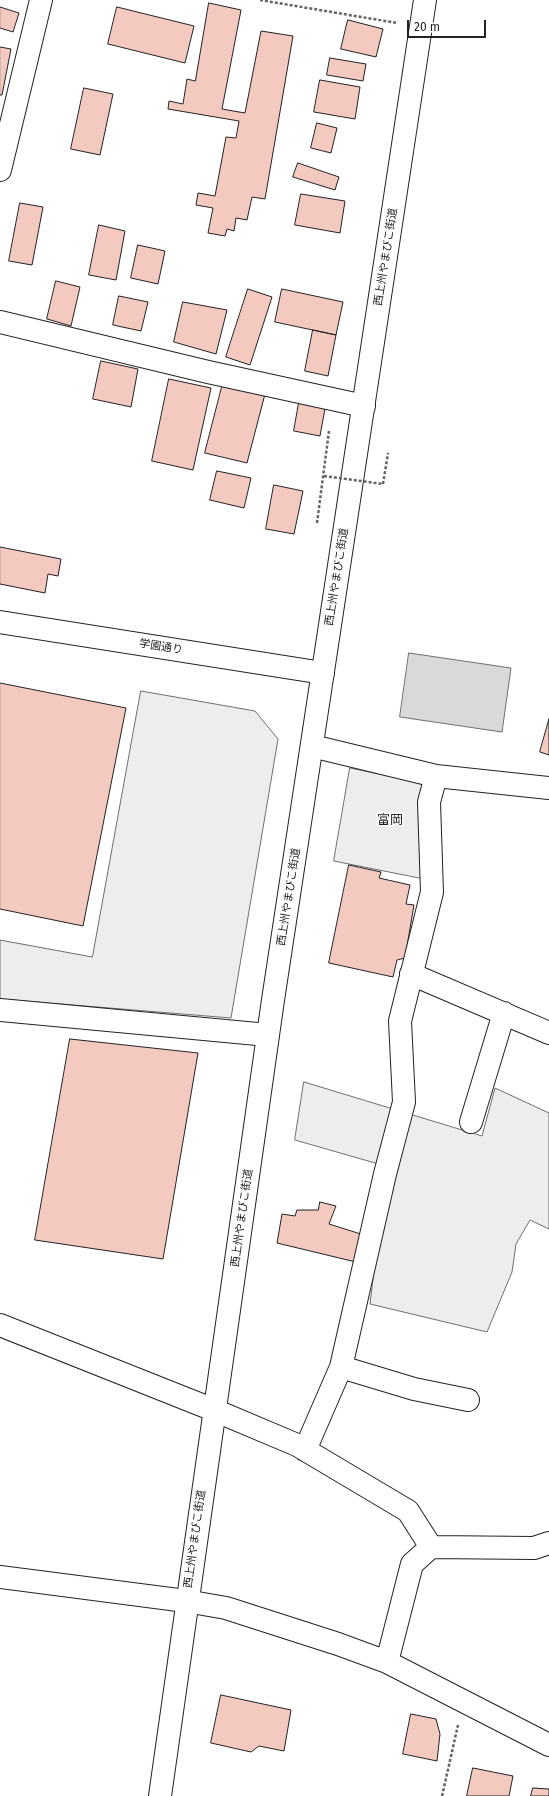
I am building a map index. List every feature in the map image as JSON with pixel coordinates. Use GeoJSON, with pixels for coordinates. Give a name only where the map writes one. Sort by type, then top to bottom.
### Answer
{"type":"FeatureCollection","features":[{"type":"Feature","properties":{"kind":"main road"},"geometry":{"type":"LineString","coordinates":[[0,170],[40,0]]}},
{"type":"Feature","properties":{"kind":"main road","name":"西上州やまびこ街道"},"geometry":{"type":"LineString","coordinates":[[160,1796],[186,1601],[268,1035],[425,0]]}},
{"type":"Feature","properties":{"kind":"main road"},"geometry":{"type":"LineString","coordinates":[[0,322],[208,372],[364,406]]}},
{"type":"Feature","properties":{"kind":"main road","name":"学園通り"},"geometry":{"type":"LineString","coordinates":[[0,622],[323,673]]}},
{"type":"Feature","properties":{"kind":"main road"},"geometry":{"type":"LineString","coordinates":[[312,746],[436,776],[549,788]]}},
{"type":"Feature","properties":{"kind":"main road"},"geometry":{"type":"LineString","coordinates":[[305,1450],[341,1367],[385,1174],[404,1102],[400,1021],[432,892],[429,802],[436,776]]}},
{"type":"Feature","properties":{"kind":"main road"},"geometry":{"type":"LineString","coordinates":[[411,974],[549,1033]]}},
{"type":"Feature","properties":{"kind":"main road"},"geometry":{"type":"LineString","coordinates":[[0,1010],[268,1035]]}},
{"type":"Feature","properties":{"kind":"main road"},"geometry":{"type":"LineString","coordinates":[[471,1122],[504,1013]]}},
{"type":"Feature","properties":{"kind":"main road"},"geometry":{"type":"LineString","coordinates":[[0,1325],[214,1410],[305,1450],[408,1511],[431,1547]]}},
{"type":"Feature","properties":{"kind":"main road"},"geometry":{"type":"LineString","coordinates":[[341,1367],[414,1389],[468,1400]]}},
{"type":"Feature","properties":{"kind":"main road"},"geometry":{"type":"LineString","coordinates":[[387,1662],[412,1564],[431,1547],[534,1548],[549,1543]]}},
{"type":"Feature","properties":{"kind":"main road"},"geometry":{"type":"LineString","coordinates":[[0,1577],[186,1601],[226,1608],[338,1644],[387,1662],[549,1745]]}},
{"type":"Feature","properties":{"kind":"path"},"geometry":{"type":"LineString","coordinates":[[260,0],[421,27]]}},
{"type":"Feature","properties":{"kind":"path"},"geometry":{"type":"LineString","coordinates":[[317,523],[329,430]]}},
{"type":"Feature","properties":{"kind":"path"},"geometry":{"type":"LineString","coordinates":[[324,476],[383,484],[388,453]]}},
{"type":"Feature","properties":{"kind":"path"},"geometry":{"type":"LineString","coordinates":[[442,1796],[463,1701]]}},
{"type":"Feature","properties":{"kind":"shaded area"},"geometry":{"type":"Polygon","coordinates":[[[409,653],[511,668],[502,732],[400,717],[409,653]]]}},
{"type":"Feature","properties":{"kind":"shaded area"},"geometry":{"type":"Polygon","coordinates":[[[141,691],[255,711],[278,739],[231,1018],[0,999],[0,940],[92,957],[141,691]]]}},
{"type":"Feature","properties":{"kind":"shaded area"},"geometry":{"type":"Polygon","coordinates":[[[350,768],[428,784],[429,880],[334,861],[350,768]]]}},
{"type":"Feature","properties":{"kind":"shaded area"},"geometry":{"type":"Polygon","coordinates":[[[304,1082],[482,1136],[495,1088],[549,1113],[549,1229],[530,1220],[516,1244],[512,1272],[487,1332],[370,1304],[379,1228],[389,1167],[295,1140],[304,1082]]]}},
{"type":"Feature","properties":{"kind":"building"},"geometry":{"type":"Polygon","coordinates":[[[209,3],[241,10],[222,109],[245,113],[261,31],[293,36],[265,199],[252,197],[247,220],[236,218],[234,231],[227,229],[225,236],[208,233],[213,208],[196,205],[198,193],[215,196],[226,137],[236,138],[239,121],[168,109],[169,101],[183,104],[187,79],[195,81],[209,3]]]}},
{"type":"Feature","properties":{"kind":"building"},"geometry":{"type":"Polygon","coordinates":[[[0,7],[19,13],[13,32],[0,28],[0,7]]]}},
{"type":"Feature","properties":{"kind":"building"},"geometry":{"type":"Polygon","coordinates":[[[117,7],[194,26],[185,63],[108,44],[117,7]]]}},
{"type":"Feature","properties":{"kind":"building"},"geometry":{"type":"Polygon","coordinates":[[[348,20],[383,29],[376,57],[341,49],[348,20]]]}},
{"type":"Feature","properties":{"kind":"building"},"geometry":{"type":"Polygon","coordinates":[[[0,47],[11,49],[2,95],[0,95],[0,47]]]}},
{"type":"Feature","properties":{"kind":"building"},"geometry":{"type":"Polygon","coordinates":[[[330,58],[366,64],[363,81],[327,75],[330,58]]]}},
{"type":"Feature","properties":{"kind":"building"},"geometry":{"type":"Polygon","coordinates":[[[320,80],[360,87],[355,119],[314,112],[320,80]]]}},
{"type":"Feature","properties":{"kind":"building"},"geometry":{"type":"Polygon","coordinates":[[[84,88],[113,94],[100,155],[71,149],[84,88]]]}},
{"type":"Feature","properties":{"kind":"building"},"geometry":{"type":"Polygon","coordinates":[[[317,123],[337,128],[331,153],[311,148],[317,123]]]}},
{"type":"Feature","properties":{"kind":"building"},"geometry":{"type":"Polygon","coordinates":[[[298,163],[339,177],[335,190],[293,177],[298,163]]]}},
{"type":"Feature","properties":{"kind":"building"},"geometry":{"type":"Polygon","coordinates":[[[301,194],[345,201],[340,233],[295,225],[301,194]]]}},
{"type":"Feature","properties":{"kind":"building"},"geometry":{"type":"Polygon","coordinates":[[[20,203],[43,207],[32,265],[9,261],[20,203]]]}},
{"type":"Feature","properties":{"kind":"building"},"geometry":{"type":"Polygon","coordinates":[[[99,225],[125,231],[116,280],[89,275],[99,225]]]}},
{"type":"Feature","properties":{"kind":"building"},"geometry":{"type":"Polygon","coordinates":[[[138,245],[165,251],[158,284],[131,278],[138,245]]]}},
{"type":"Feature","properties":{"kind":"building"},"geometry":{"type":"Polygon","coordinates":[[[56,281],[80,287],[71,326],[47,319],[56,281]]]}},
{"type":"Feature","properties":{"kind":"building"},"geometry":{"type":"Polygon","coordinates":[[[248,289],[272,297],[250,365],[226,357],[248,289]]]}},
{"type":"Feature","properties":{"kind":"building"},"geometry":{"type":"Polygon","coordinates":[[[282,289],[343,302],[336,335],[275,322],[282,289]]]}},
{"type":"Feature","properties":{"kind":"building"},"geometry":{"type":"Polygon","coordinates":[[[119,296],[148,302],[141,331],[113,325],[119,296]]]}},
{"type":"Feature","properties":{"kind":"building"},"geometry":{"type":"Polygon","coordinates":[[[183,302],[227,310],[216,354],[174,342],[183,302]]]}},
{"type":"Feature","properties":{"kind":"building"},"geometry":{"type":"Polygon","coordinates":[[[313,330],[336,335],[328,376],[305,371],[313,330]]]}},
{"type":"Feature","properties":{"kind":"building"},"geometry":{"type":"Polygon","coordinates":[[[101,361],[138,369],[131,407],[93,399],[101,361]]]}},
{"type":"Feature","properties":{"kind":"building"},"geometry":{"type":"Polygon","coordinates":[[[169,379],[211,388],[193,470],[152,461],[169,379]]]}},
{"type":"Feature","properties":{"kind":"building"},"geometry":{"type":"Polygon","coordinates":[[[223,383],[265,394],[247,463],[205,453],[223,383]]]}},
{"type":"Feature","properties":{"kind":"building"},"geometry":{"type":"Polygon","coordinates":[[[300,397],[326,403],[320,436],[294,431],[300,397]]]}},
{"type":"Feature","properties":{"kind":"building"},"geometry":{"type":"Polygon","coordinates":[[[217,471],[251,478],[244,508],[210,500],[217,471]]]}},
{"type":"Feature","properties":{"kind":"building"},"geometry":{"type":"Polygon","coordinates":[[[274,485],[303,491],[294,534],[266,529],[274,485]]]}},
{"type":"Feature","properties":{"kind":"building"},"geometry":{"type":"Polygon","coordinates":[[[0,547],[61,559],[58,576],[48,574],[45,593],[0,584],[0,547]]]}},
{"type":"Feature","properties":{"kind":"building"},"geometry":{"type":"Polygon","coordinates":[[[0,683],[126,708],[83,926],[0,909],[0,683]]]}},
{"type":"Feature","properties":{"kind":"building"},"geometry":{"type":"Polygon","coordinates":[[[549,719],[549,755],[540,752],[549,719]]]}},
{"type":"Feature","properties":{"kind":"building"},"geometry":{"type":"Polygon","coordinates":[[[349,865],[381,872],[379,878],[410,885],[406,904],[414,905],[405,958],[397,960],[393,977],[329,963],[349,865]]]}},
{"type":"Feature","properties":{"kind":"building"},"geometry":{"type":"Polygon","coordinates":[[[70,1039],[198,1053],[163,1259],[35,1240],[70,1039]]]}},
{"type":"Feature","properties":{"kind":"building"},"geometry":{"type":"Polygon","coordinates":[[[320,1202],[336,1206],[329,1224],[364,1235],[360,1263],[277,1243],[282,1214],[295,1216],[297,1210],[318,1210],[320,1202]]]}},
{"type":"Feature","properties":{"kind":"building"},"geometry":{"type":"Polygon","coordinates":[[[221,1695],[291,1710],[284,1751],[259,1746],[251,1752],[211,1743],[221,1695]]]}},
{"type":"Feature","properties":{"kind":"building"},"geometry":{"type":"Polygon","coordinates":[[[411,1714],[436,1719],[440,1734],[437,1761],[403,1754],[411,1714]]]}},
{"type":"Feature","properties":{"kind":"building"},"geometry":{"type":"Polygon","coordinates":[[[473,1768],[513,1776],[509,1796],[467,1796],[473,1768]]]}},
{"type":"Feature","properties":{"kind":"building"},"geometry":{"type":"Polygon","coordinates":[[[533,1788],[549,1789],[549,1796],[531,1796],[533,1788]]]}},
{"type":"Feature","properties":{"kind":"district","name":"富岡"},"geometry":{"type":"Point","coordinates":[390,820]}}]}
